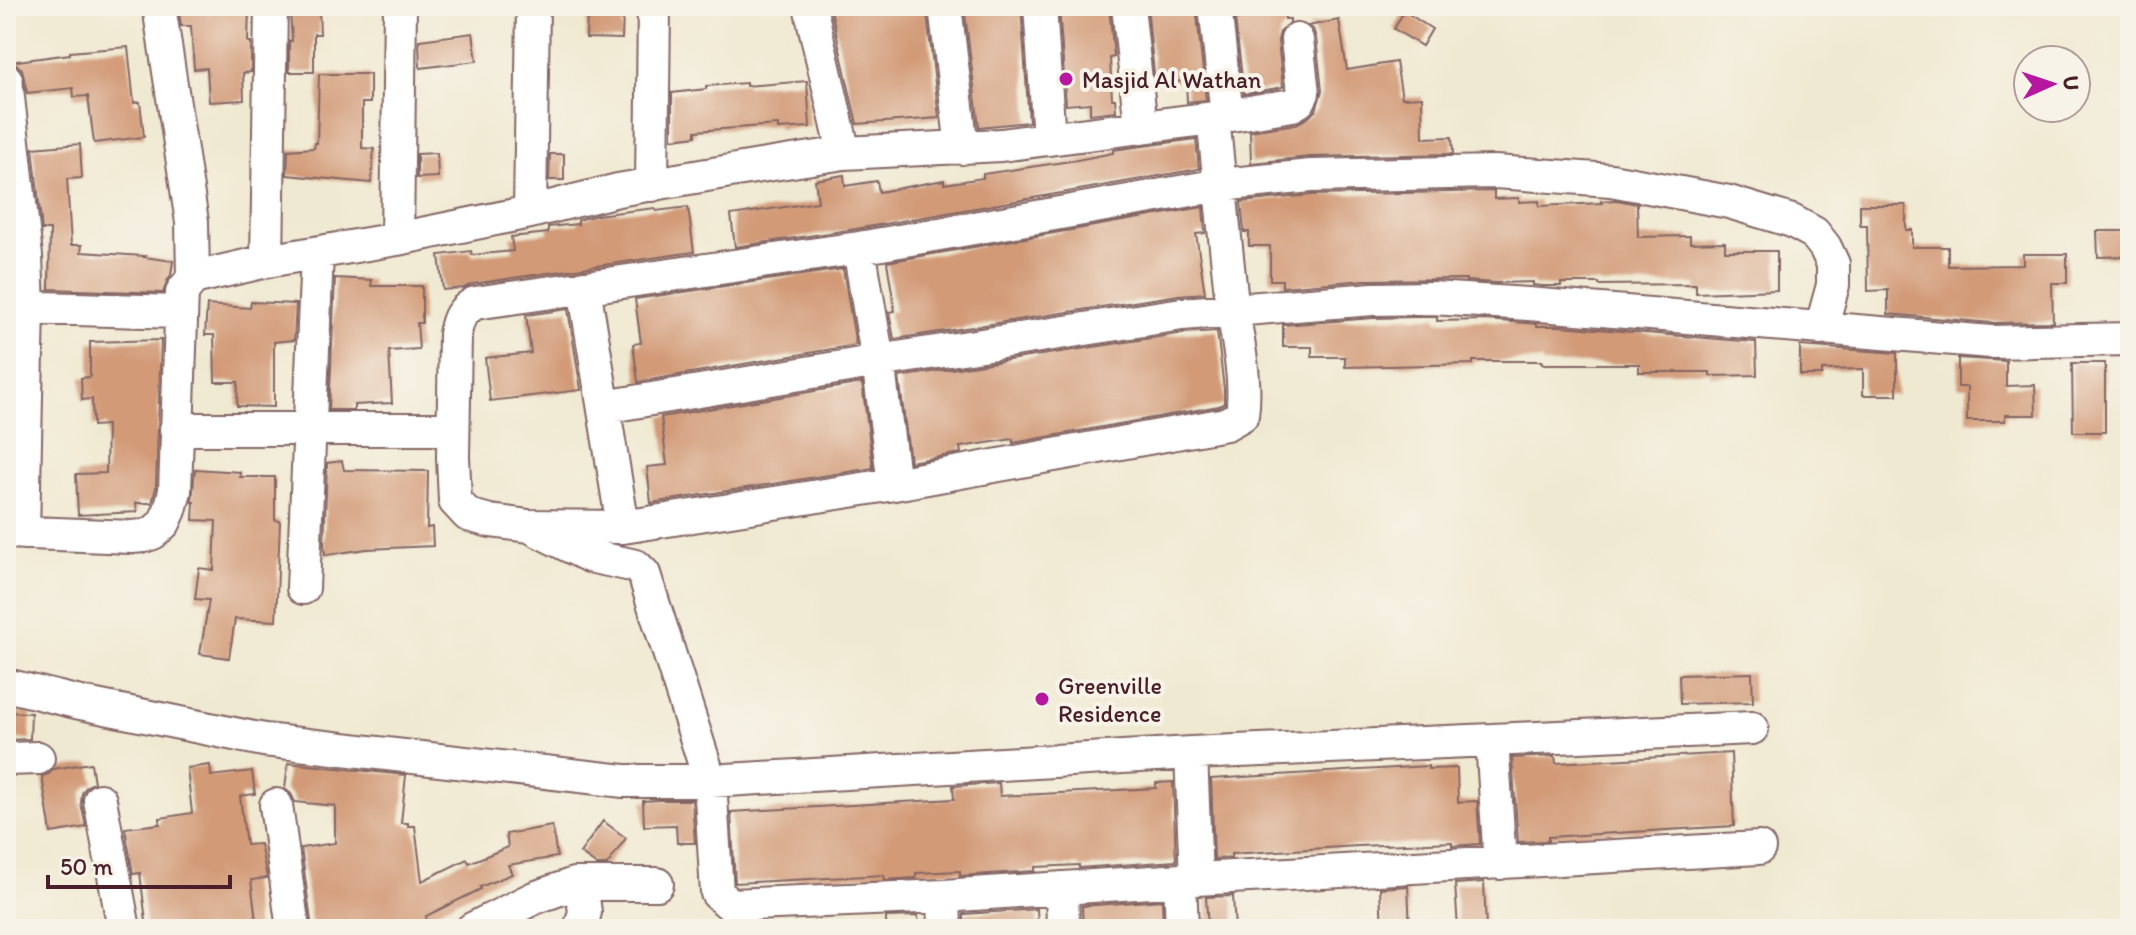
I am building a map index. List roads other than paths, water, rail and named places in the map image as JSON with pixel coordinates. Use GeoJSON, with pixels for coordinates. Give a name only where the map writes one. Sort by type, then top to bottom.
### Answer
{"type":"FeatureCollection","features":[{"type":"Feature","properties":{"kind":"street"},"geometry":{"type":"LineString","coordinates":[[159,6],[192,222],[193,278]]}},
{"type":"Feature","properties":{"kind":"street"},"geometry":{"type":"LineString","coordinates":[[267,261],[271,6]]}},
{"type":"Feature","properties":{"kind":"street"},"geometry":{"type":"LineString","coordinates":[[397,239],[400,6]]}},
{"type":"Feature","properties":{"kind":"street"},"geometry":{"type":"LineString","coordinates":[[530,212],[533,6]]}},
{"type":"Feature","properties":{"kind":"street"},"geometry":{"type":"LineString","coordinates":[[652,185],[654,6]]}},
{"type":"Feature","properties":{"kind":"street"},"geometry":{"type":"LineString","coordinates":[[810,6],[844,153]]}},
{"type":"Feature","properties":{"kind":"street"},"geometry":{"type":"LineString","coordinates":[[945,6],[962,148]]}},
{"type":"Feature","properties":{"kind":"street"},"geometry":{"type":"LineString","coordinates":[[1040,6],[1049,139]]}},
{"type":"Feature","properties":{"kind":"street"},"geometry":{"type":"LineString","coordinates":[[1128,6],[1141,127]]}},
{"type":"Feature","properties":{"kind":"street"},"geometry":{"type":"LineString","coordinates":[[1215,6],[1220,185],[1244,399],[1242,415],[1226,424],[894,484],[623,527],[529,526],[473,518],[460,509],[455,501],[455,334],[462,311],[475,303],[859,248],[1220,185],[1311,176],[1495,172],[1611,180],[1729,202],[1792,221],[1814,233],[1825,247],[1833,264],[1833,285],[1821,329]]}},
{"type":"Feature","properties":{"kind":"street"},"geometry":{"type":"LineString","coordinates":[[6,80],[26,256],[17,307],[15,532],[132,537],[153,533],[164,523],[175,491],[179,312],[182,292],[193,278],[267,261],[530,212],[618,190],[844,153],[962,148],[1049,139],[1292,105],[1299,101],[1303,93],[1297,40]]}},
{"type":"Feature","properties":{"kind":"street"},"geometry":{"type":"LineString","coordinates":[[859,248],[894,484]]}},
{"type":"Feature","properties":{"kind":"street"},"geometry":{"type":"LineString","coordinates":[[303,588],[317,253]]}},
{"type":"Feature","properties":{"kind":"street"},"geometry":{"type":"LineString","coordinates":[[584,287],[623,527]]}},
{"type":"Feature","properties":{"kind":"street"},"geometry":{"type":"LineString","coordinates":[[604,407],[1167,316],[1373,299],[1432,298],[1991,342],[2130,339]]}},
{"type":"Feature","properties":{"kind":"street"},"geometry":{"type":"LineString","coordinates":[[17,307],[179,312]]}},
{"type":"Feature","properties":{"kind":"street"},"geometry":{"type":"LineString","coordinates":[[176,429],[453,429]]}},
{"type":"Feature","properties":{"kind":"street"},"geometry":{"type":"LineString","coordinates":[[529,526],[589,556],[636,566],[644,574],[710,781],[717,893],[731,905],[944,896],[1759,848]]}},
{"type":"Feature","properties":{"kind":"street"},"geometry":{"type":"LineString","coordinates":[[6,685],[264,740],[624,781],[710,781],[1191,753],[1752,728]]}},
{"type":"Feature","properties":{"kind":"street"},"geometry":{"type":"LineString","coordinates":[[1492,740],[1500,863]]}},
{"type":"Feature","properties":{"kind":"street"},"geometry":{"type":"LineString","coordinates":[[1182,929],[1188,880],[1191,753]]}},
{"type":"Feature","properties":{"kind":"street"},"geometry":{"type":"LineString","coordinates":[[6,759],[38,758]]}},
{"type":"Feature","properties":{"kind":"street"},"geometry":{"type":"LineString","coordinates":[[100,800],[124,929]]}},
{"type":"Feature","properties":{"kind":"street"},"geometry":{"type":"LineString","coordinates":[[276,805],[293,929]]}},
{"type":"Feature","properties":{"kind":"street"},"geometry":{"type":"LineString","coordinates":[[580,929],[585,912],[581,884]]}},
{"type":"Feature","properties":{"kind":"street"},"geometry":{"type":"LineString","coordinates":[[472,929],[557,888],[581,884],[657,884]]}},
{"type":"Feature","properties":{"kind":"street"},"geometry":{"type":"LineString","coordinates":[[1062,888],[1063,929]]}},
{"type":"Feature","properties":{"kind":"street"},"geometry":{"type":"LineString","coordinates":[[944,896],[945,929]]}},
{"type":"Feature","properties":{"kind":"place","name":"Masjid Al Wathan"},"geometry":{"type":"Point","coordinates":[1066,79]}},
{"type":"Feature","properties":{"kind":"place","name":"Greenville Residence"},"geometry":{"type":"Point","coordinates":[1042,699]}}]}
